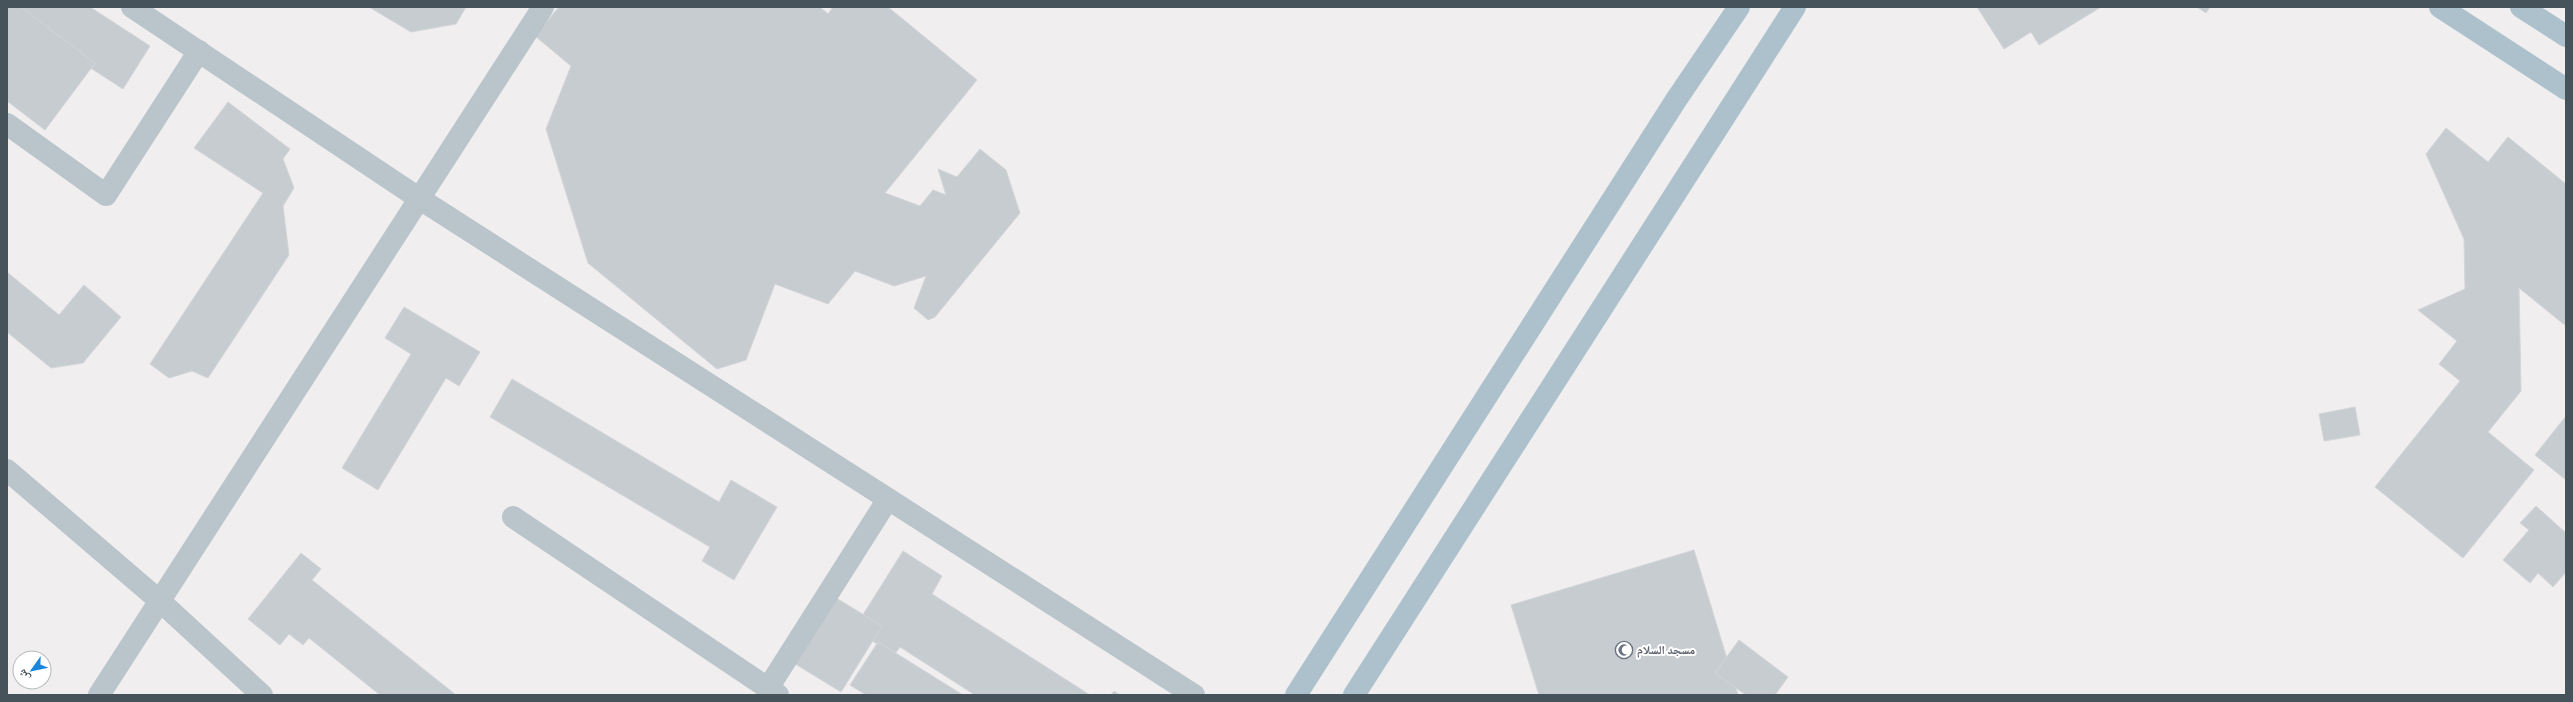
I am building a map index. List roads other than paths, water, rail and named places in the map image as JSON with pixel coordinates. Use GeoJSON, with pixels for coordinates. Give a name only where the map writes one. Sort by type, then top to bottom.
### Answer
{"type":"FeatureCollection","features":[{"type":"Feature","properties":{"kind":"main road"},"geometry":{"type":"LineString","coordinates":[[1296,695],[1676,100],[1739,7]]}},
{"type":"Feature","properties":{"kind":"main road"},"geometry":{"type":"LineString","coordinates":[[1354,695],[1795,7]]}},
{"type":"Feature","properties":{"kind":"main road"},"geometry":{"type":"LineString","coordinates":[[2440,7],[2566,90]]}},
{"type":"Feature","properties":{"kind":"main road"},"geometry":{"type":"LineString","coordinates":[[2521,7],[2566,36]]}},
{"type":"Feature","properties":{"kind":"street"},"geometry":{"type":"LineString","coordinates":[[132,7],[420,198],[1194,695]]}},
{"type":"Feature","properties":{"kind":"street"},"geometry":{"type":"LineString","coordinates":[[99,695],[161,602],[543,7]]}},
{"type":"Feature","properties":{"kind":"street"},"geometry":{"type":"LineString","coordinates":[[7,124],[106,195],[199,52]]}},
{"type":"Feature","properties":{"kind":"street"},"geometry":{"type":"LineString","coordinates":[[7,470],[161,602],[262,695]]}},
{"type":"Feature","properties":{"kind":"street"},"geometry":{"type":"LineString","coordinates":[[513,518],[773,692],[888,499]]}},
{"type":"Feature","properties":{"kind":"place","name":"مسجد السلام"},"geometry":{"type":"Point","coordinates":[1624,650]}}]}
